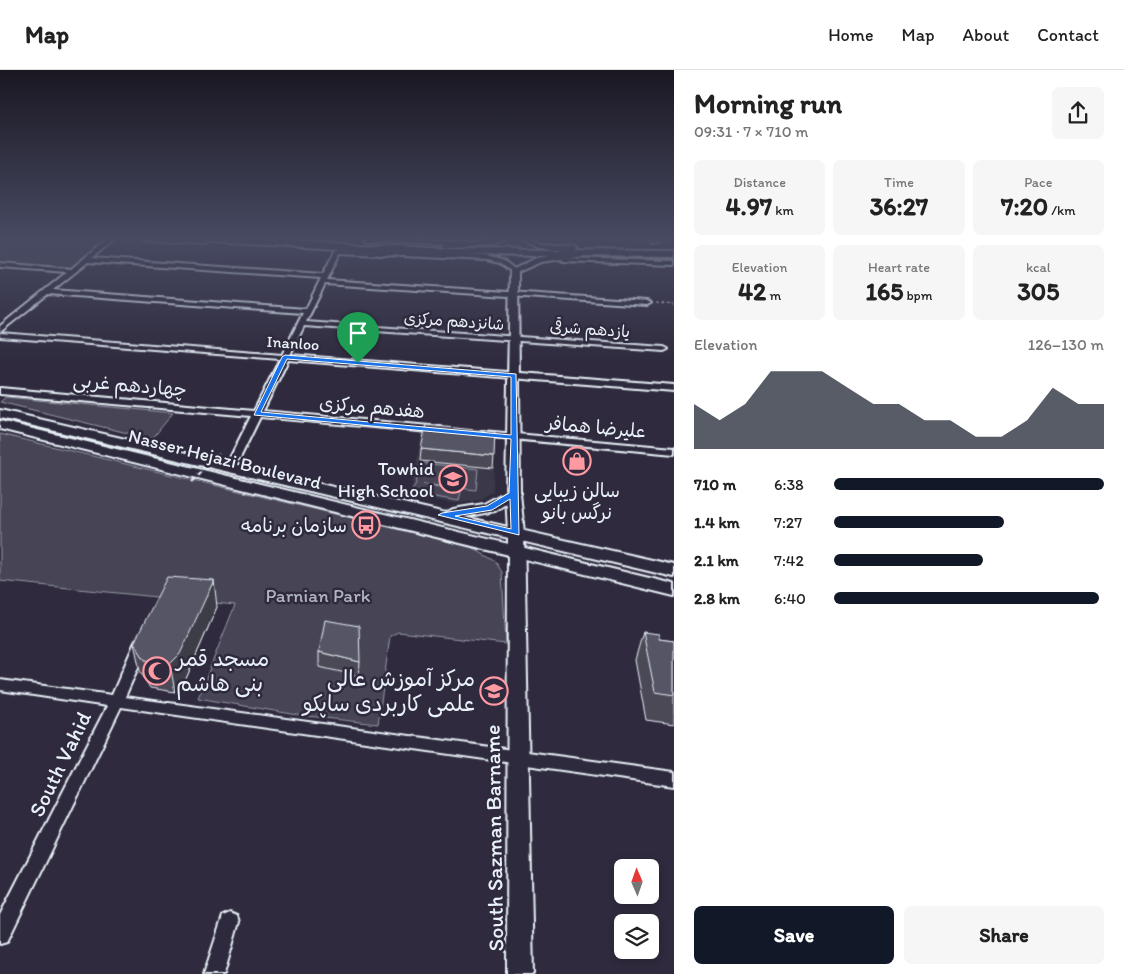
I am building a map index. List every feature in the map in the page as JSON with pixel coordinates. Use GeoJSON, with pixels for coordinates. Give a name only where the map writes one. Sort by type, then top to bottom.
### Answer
{"type":"FeatureCollection","features":[{"type":"Feature","properties":{"kind":"main road"},"geometry":{"type":"LineString","coordinates":[[0,408],[78,431]]}},
{"type":"Feature","properties":{"kind":"main road","name":"Nasser Hejazi Boulevard"},"geometry":{"type":"LineString","coordinates":[[0,414],[442,515],[516,542],[674,590]]}},
{"type":"Feature","properties":{"kind":"main road","name":"Nasser Hejazi Boulevard"},"geometry":{"type":"LineString","coordinates":[[0,425],[64,442],[516,542],[674,571]]}},
{"type":"Feature","properties":{"kind":"main road"},"geometry":{"type":"LineString","coordinates":[[0,430],[64,442]]}},
{"type":"Feature","properties":{"kind":"main road"},"geometry":{"type":"LineString","coordinates":[[442,515],[489,508],[513,494]]}},
{"type":"Feature","properties":{"kind":"street"},"geometry":{"type":"LineString","coordinates":[[0,330],[61,280]]}},
{"type":"Feature","properties":{"kind":"street"},"geometry":{"type":"LineString","coordinates":[[235,458],[323,280]]}},
{"type":"Feature","properties":{"kind":"street"},"geometry":{"type":"LineString","coordinates":[[338,280],[514,295],[647,303]]}},
{"type":"Feature","properties":{"kind":"street","name":"South Sazman Barname"},"geometry":{"type":"LineString","coordinates":[[514,280],[515,437],[513,494],[516,542],[520,974]]}},
{"type":"Feature","properties":{"kind":"street"},"geometry":{"type":"LineString","coordinates":[[46,292],[308,311]]}},
{"type":"Feature","properties":{"kind":"street"},"geometry":{"type":"LineString","coordinates":[[0,321],[10,322]]}},
{"type":"Feature","properties":{"kind":"street","name":"شانزدهم مرکزی"},"geometry":{"type":"LineString","coordinates":[[302,324],[514,339]]}},
{"type":"Feature","properties":{"kind":"street","name":"Inanloo"},"geometry":{"type":"LineString","coordinates":[[0,334],[674,388]]}},
{"type":"Feature","properties":{"kind":"street","name":"یازدهم شرقی"},"geometry":{"type":"LineString","coordinates":[[514,339],[664,349]]}},
{"type":"Feature","properties":{"kind":"street","name":"چهاردهم غربی"},"geometry":{"type":"LineString","coordinates":[[0,391],[257,414]]}},
{"type":"Feature","properties":{"kind":"street","name":"هفدهم مرکزی"},"geometry":{"type":"LineString","coordinates":[[257,414],[452,432]]}},
{"type":"Feature","properties":{"kind":"street"},"geometry":{"type":"LineString","coordinates":[[472,433],[515,437]]}},
{"type":"Feature","properties":{"kind":"street","name":"علیرضا همافر"},"geometry":{"type":"LineString","coordinates":[[515,437],[674,451]]}},
{"type":"Feature","properties":{"kind":"street","name":"South Vahid"},"geometry":{"type":"LineString","coordinates":[[0,935],[116,702],[148,629]]}},
{"type":"Feature","properties":{"kind":"street"},"geometry":{"type":"LineString","coordinates":[[0,685],[674,780]]}},
{"type":"Feature","properties":{"kind":"street"},"geometry":{"type":"LineString","coordinates":[[214,974],[230,922]]}},
{"type":"Feature","properties":{"kind":"path"},"geometry":{"type":"LineString","coordinates":[[647,303],[674,304]]}},
{"type":"Feature","properties":{"kind":"path"},"geometry":{"type":"LineString","coordinates":[[192,482],[219,454]]}},
{"type":"Feature","properties":{"kind":"shaded area","name":"Towhid High School"},"geometry":{"type":"Polygon","coordinates":[[[422,433],[489,439],[495,443],[493,491],[480,500],[463,503],[451,503],[410,495],[422,433]]]}},
{"type":"Feature","properties":{"kind":"green space"},"geometry":{"type":"Polygon","coordinates":[[[6,397],[173,413],[152,439],[0,402],[6,397]]]}},
{"type":"Feature","properties":{"kind":"green space","name":"Parnian Park"},"geometry":{"type":"Polygon","coordinates":[[[0,434],[469,546],[495,561],[502,572],[506,644],[398,632],[390,636],[378,724],[298,715],[198,698],[235,605],[0,581],[0,434]]]}},
{"type":"Feature","properties":{"kind":"green space"},"geometry":{"type":"Polygon","coordinates":[[[420,463],[478,469],[476,490],[423,484],[461,491],[459,501],[411,493],[416,483],[420,463]]]}},
{"type":"Feature","properties":{"kind":"building"},"geometry":{"type":"Polygon","coordinates":[[[426,425],[495,432],[494,456],[421,449],[426,425]]]}},
{"type":"Feature","properties":{"kind":"building"},"geometry":{"type":"Polygon","coordinates":[[[167,577],[214,580],[180,654],[170,664],[145,660],[134,643],[167,577]]]}},
{"type":"Feature","properties":{"kind":"building"},"geometry":{"type":"Polygon","coordinates":[[[325,620],[359,626],[360,662],[319,652],[325,620]]]}},
{"type":"Feature","properties":{"kind":"building"},"geometry":{"type":"Polygon","coordinates":[[[643,632],[659,634],[659,639],[674,641],[674,695],[655,692],[643,632]]]}},
{"type":"Feature","properties":{"kind":"place","name":"سالن زیبایی نرگس بانو"},"geometry":{"type":"Point","coordinates":[577,461]}},
{"type":"Feature","properties":{"kind":"place","name":"Towhid High School"},"geometry":{"type":"Point","coordinates":[453,479]}},
{"type":"Feature","properties":{"kind":"place","name":"سازمان برنامه"},"geometry":{"type":"Point","coordinates":[366,525]}},
{"type":"Feature","properties":{"kind":"place","name":"مسجد قمر بنی هاشم"},"geometry":{"type":"Point","coordinates":[157,671]}},
{"type":"Feature","properties":{"kind":"place","name":"مرکز آموزش عالی علمی کاربردی ساپکو"},"geometry":{"type":"Point","coordinates":[494,691]}},
{"type":"Feature","properties":{"kind":"route"},"geometry":{"type":"LineString","coordinates":[[358,363],[285,357],[257,414],[515,437],[513,494],[489,508],[442,515],[516,533],[513,494],[515,437],[514,375],[358,363]]}}]}
